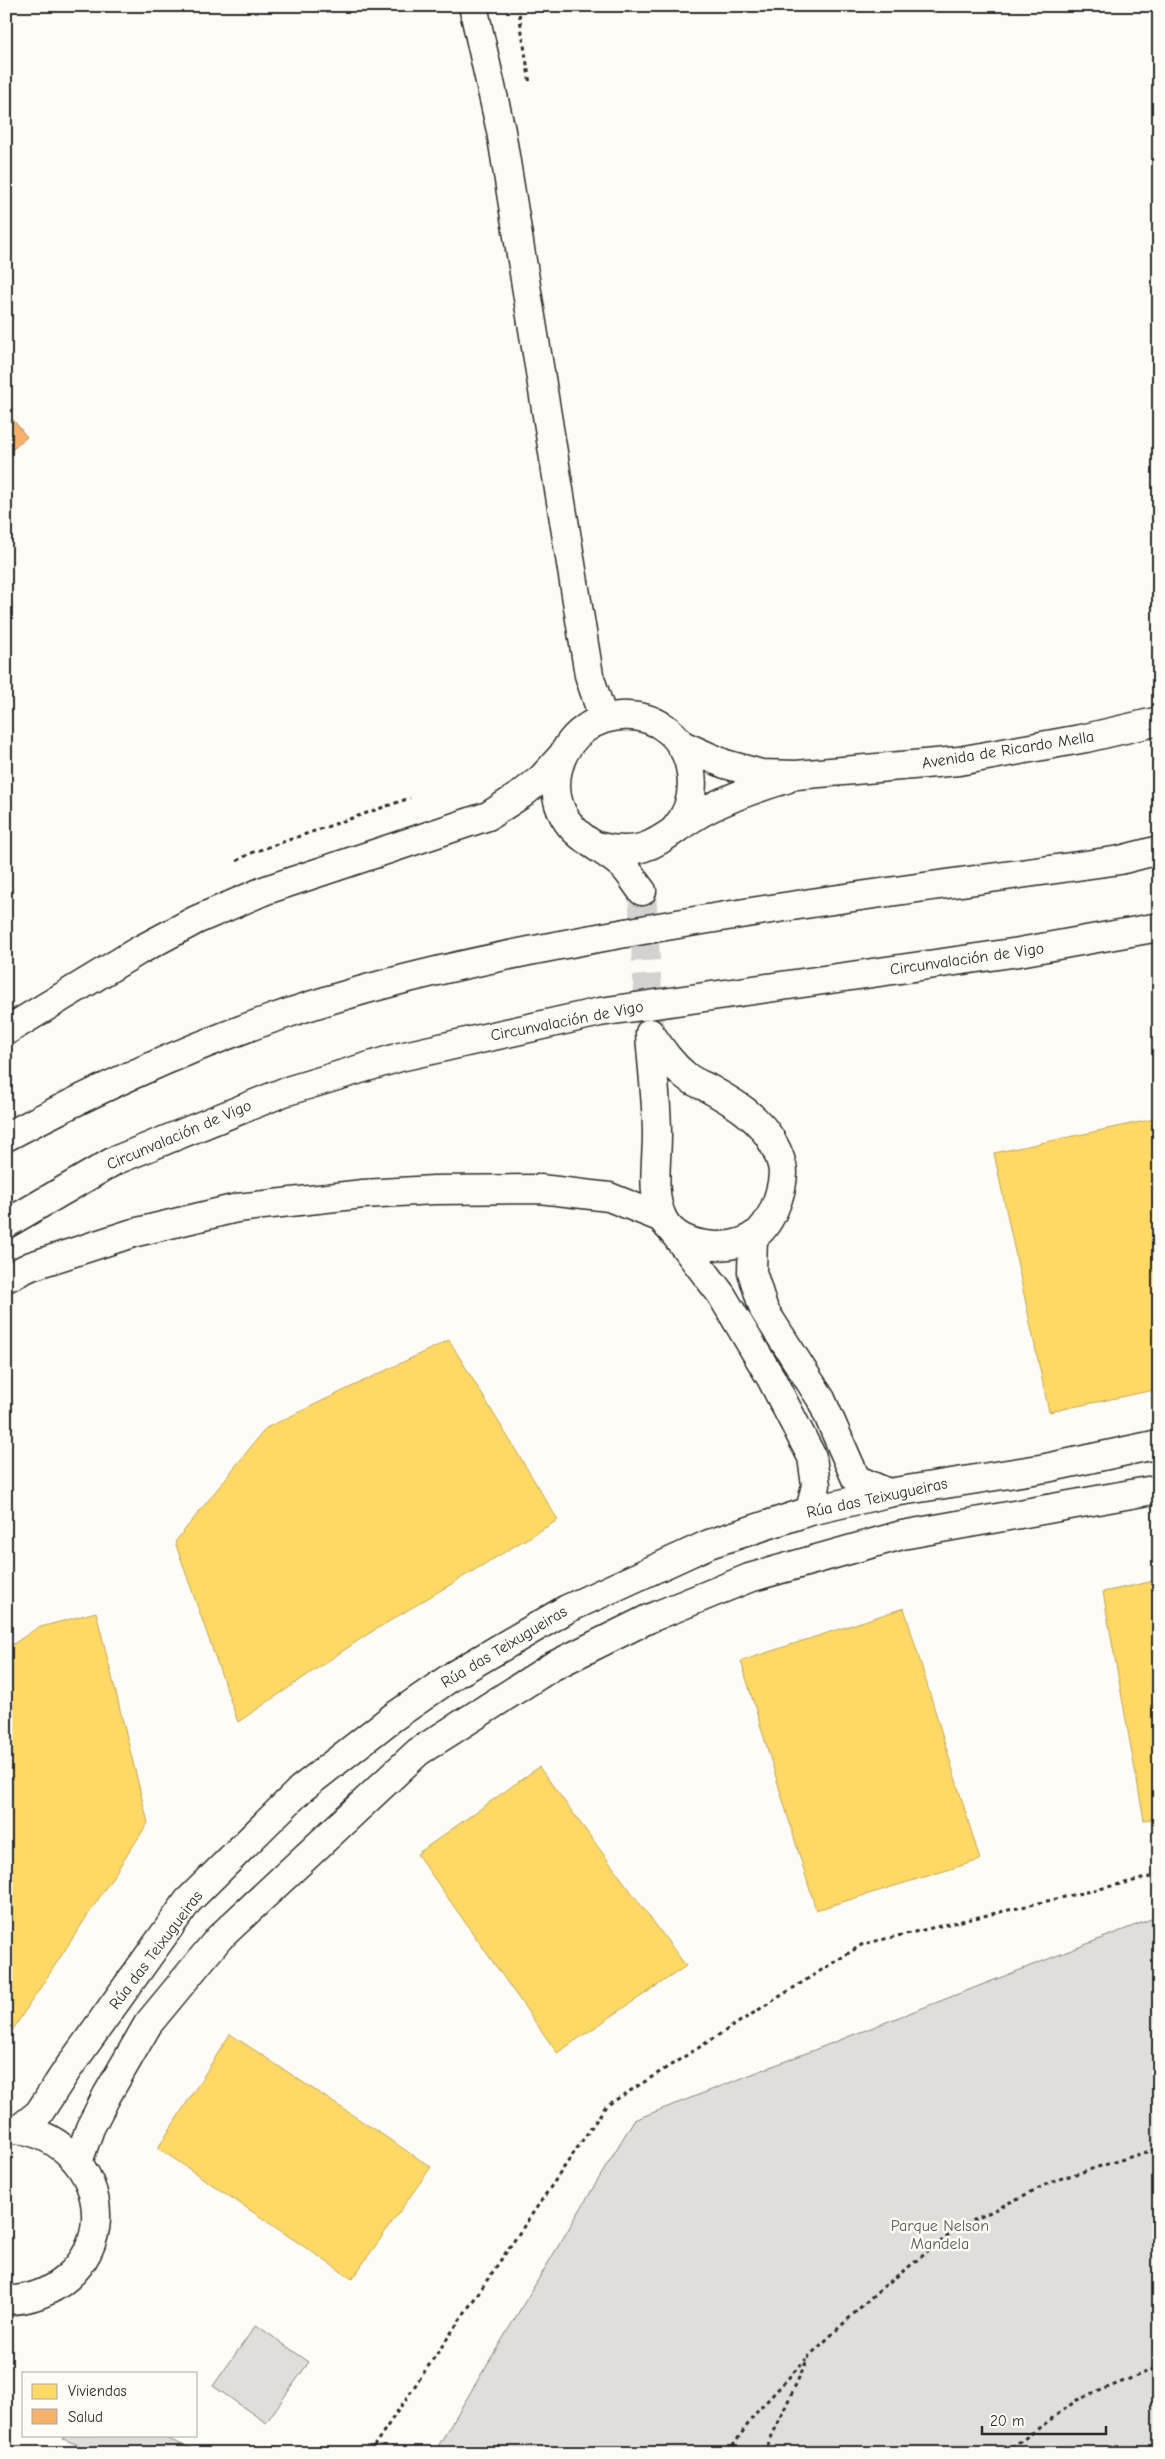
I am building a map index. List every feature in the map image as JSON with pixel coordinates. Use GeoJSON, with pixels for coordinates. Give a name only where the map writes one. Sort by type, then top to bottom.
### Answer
{"type":"FeatureCollection","features":[{"type":"Feature","properties":{"kind":"main road"},"geometry":{"type":"LineString","coordinates":[[473,6],[501,132],[589,676],[603,718]]}},
{"type":"Feature","properties":{"kind":"main road"},"geometry":{"type":"LineString","coordinates":[[6,1031],[138,951],[196,920],[266,890],[488,816],[522,794],[542,778],[561,757],[571,740],[585,726],[603,718],[624,715],[646,718],[665,728],[680,744],[690,763],[693,784],[689,807],[646,868],[642,891],[624,868],[578,834],[564,816],[556,795],[556,776],[561,757]]}},
{"type":"Feature","properties":{"kind":"main road","name":"Avenida de Ricardo Mella"},"geometry":{"type":"LineString","coordinates":[[796,776],[959,761],[1086,738],[1159,721]]}},
{"type":"Feature","properties":{"kind":"main road"},"geometry":{"type":"LineString","coordinates":[[680,744],[725,764],[761,774],[796,776]]}},
{"type":"Feature","properties":{"kind":"main road"},"geometry":{"type":"LineString","coordinates":[[596,846],[618,852],[640,850],[715,806],[754,789],[796,776]]}},
{"type":"Feature","properties":{"kind":"main road"},"geometry":{"type":"LineString","coordinates":[[6,1137],[96,1090],[271,1019],[390,983],[480,961],[698,920],[1120,860],[1159,850]]}},
{"type":"Feature","properties":{"kind":"main road","name":"Circunvalación de Vigo"},"geometry":{"type":"LineString","coordinates":[[6,1224],[114,1161],[284,1092],[400,1056],[600,1012],[1019,952],[1159,927]]}},
{"type":"Feature","properties":{"kind":"main road"},"geometry":{"type":"LineString","coordinates":[[6,1278],[31,1266],[133,1233],[238,1208],[363,1194],[434,1190],[540,1189],[609,1197],[668,1226],[693,1243],[716,1245],[737,1242],[753,1236],[767,1221],[778,1198],[783,1172],[775,1146],[763,1126],[739,1107],[687,1078],[668,1059],[650,1033],[657,1133],[657,1200],[668,1226],[721,1294],[771,1378],[812,1457],[816,1485],[810,1511]]}},
{"type":"Feature","properties":{"kind":"main road"},"geometry":{"type":"LineString","coordinates":[[753,1236],[752,1272],[764,1310],[821,1398],[856,1479],[888,1493]]}},
{"type":"Feature","properties":{"kind":"main road","name":"Rúa das Teixugueiras"},"geometry":{"type":"LineString","coordinates":[[12,2129],[39,2113],[67,2070],[188,1901],[301,1789],[392,1718],[454,1675],[567,1609],[709,1544],[810,1511],[888,1493],[1046,1468],[1159,1444]]}},
{"type":"Feature","properties":{"kind":"main road"},"geometry":{"type":"LineString","coordinates":[[78,2162],[90,2128],[148,2024],[219,1938],[418,1752],[554,1666],[648,1619],[749,1578],[902,1535],[1159,1489]]}},
{"type":"Feature","properties":{"kind":"main road","name":"Rúa das Teixugueiras"},"geometry":{"type":"LineString","coordinates":[[11,2305],[49,2292],[73,2274],[89,2248],[96,2219],[92,2189],[78,2162],[62,2145],[41,2135],[12,2129]]}},
{"type":"Feature","properties":{"kind":"path"},"geometry":{"type":"LineString","coordinates":[[369,2453],[606,2106],[864,1944],[1159,1876]]}},
{"type":"Feature","properties":{"kind":"path"},"geometry":{"type":"LineString","coordinates":[[728,2453],[755,2414],[809,2356],[878,2291],[958,2228],[1053,2181],[1159,2148]]}},
{"type":"Feature","properties":{"kind":"path"},"geometry":{"type":"LineString","coordinates":[[764,2453],[809,2356]]}},
{"type":"Feature","properties":{"kind":"path"},"geometry":{"type":"LineString","coordinates":[[1005,2453],[1076,2400],[1159,2367]]}},
{"type":"Feature","properties":{"kind":"green space","name":"Parque Nelson Mandela"},"geometry":{"type":"Polygon","coordinates":[[[1159,1916],[1159,2453],[434,2453],[634,2120],[1159,1916]]]}},
{"type":"Feature","properties":{"kind":"green space"},"geometry":{"type":"Polygon","coordinates":[[[256,2325],[309,2362],[266,2423],[213,2386],[256,2325]]]}},
{"type":"Feature","properties":{"kind":"green space"},"geometry":{"type":"Polygon","coordinates":[[[64,2436],[160,2436],[198,2451],[197,2453],[98,2453],[63,2439],[64,2436]]]}},
{"type":"Feature","properties":{"kind":"building: Viviendas"},"geometry":{"type":"Polygon","coordinates":[[[1159,1118],[1159,1389],[1049,1412],[994,1153],[1159,1118]]]}},
{"type":"Feature","properties":{"kind":"building: Viviendas"},"geometry":{"type":"Polygon","coordinates":[[[449,1340],[558,1520],[368,1634],[238,1722],[175,1542],[266,1428],[449,1340]]]}},
{"type":"Feature","properties":{"kind":"building: Viviendas"},"geometry":{"type":"Polygon","coordinates":[[[1159,1580],[1159,1818],[1144,1820],[1103,1592],[1159,1580]]]}},
{"type":"Feature","properties":{"kind":"building: Viviendas"},"geometry":{"type":"Polygon","coordinates":[[[904,1608],[980,1860],[816,1910],[741,1661],[904,1608]]]}},
{"type":"Feature","properties":{"kind":"building: Viviendas"},"geometry":{"type":"Polygon","coordinates":[[[96,1612],[148,1823],[12,2031],[6,2028],[6,1649],[37,1628],[96,1612]]]}},
{"type":"Feature","properties":{"kind":"building: Viviendas"},"geometry":{"type":"Polygon","coordinates":[[[539,1767],[686,1966],[557,2053],[417,1854],[539,1767]]]}},
{"type":"Feature","properties":{"kind":"building: Viviendas"},"geometry":{"type":"Polygon","coordinates":[[[230,2034],[431,2167],[352,2279],[158,2148],[230,2034]]]}},
{"type":"Feature","properties":{"kind":"building: Salud"},"geometry":{"type":"Polygon","coordinates":[[[6,411],[27,437],[6,455],[6,411]]]}},
{"type":"Feature","properties":{"kind":"tunnel"},"geometry":{"type":"LineString","coordinates":[[642,891],[650,1029]]}}]}
